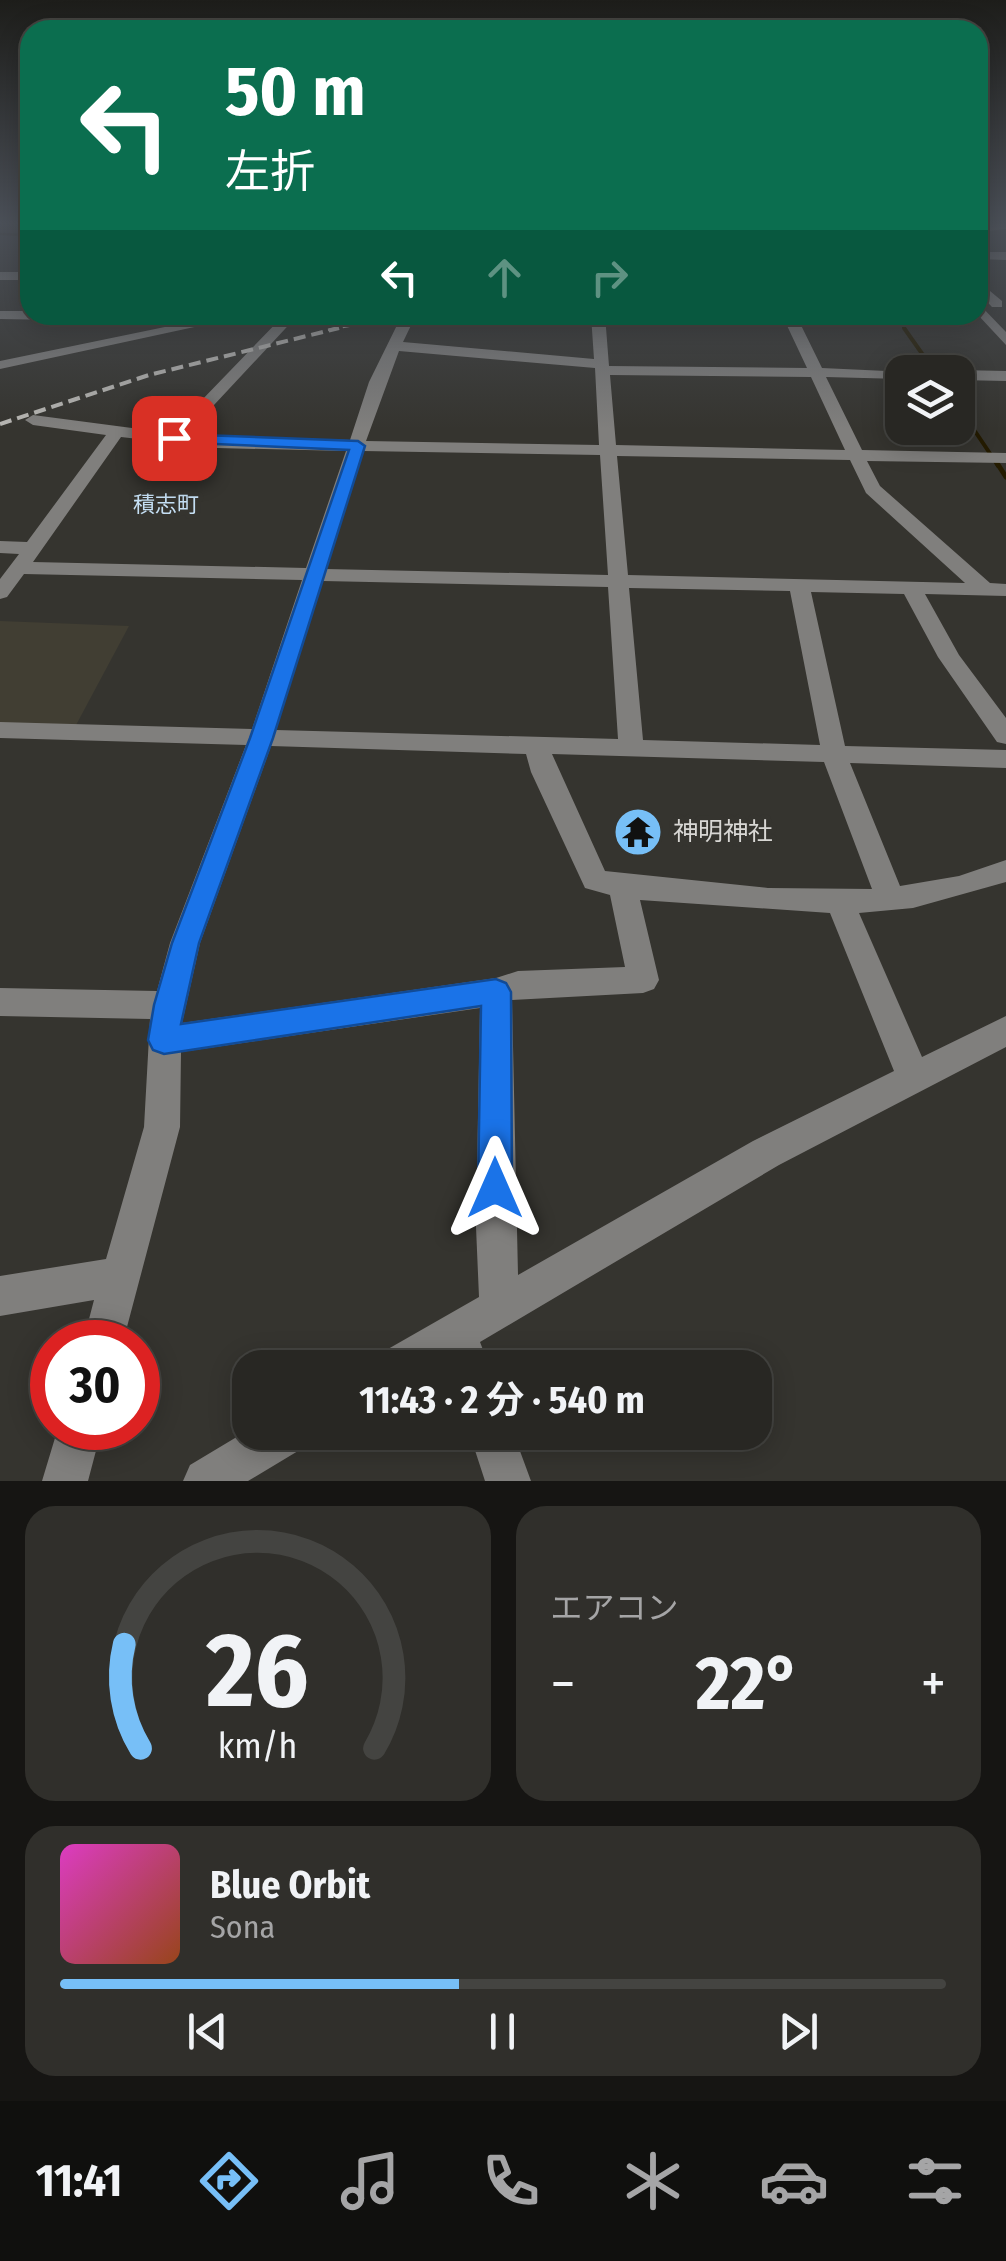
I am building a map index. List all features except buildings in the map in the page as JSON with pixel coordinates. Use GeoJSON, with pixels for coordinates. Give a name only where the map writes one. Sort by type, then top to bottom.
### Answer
{"type":"FeatureCollection","features":[{"type":"Feature","properties":{"kind":"street"},"geometry":{"type":"LineString","coordinates":[[988,318],[1006,341]]}},
{"type":"Feature","properties":{"kind":"street"},"geometry":{"type":"LineString","coordinates":[[0,364],[190,325]]}},
{"type":"Feature","properties":{"kind":"street"},"geometry":{"type":"LineString","coordinates":[[174,438],[281,325]]}},
{"type":"Feature","properties":{"kind":"street"},"geometry":{"type":"LineString","coordinates":[[110,1320],[162,1127],[168,1005],[186,943],[261,738],[378,382],[407,325]]}},
{"type":"Feature","properties":{"kind":"street"},"geometry":{"type":"LineString","coordinates":[[599,325],[631,748]]}},
{"type":"Feature","properties":{"kind":"street"},"geometry":{"type":"LineString","coordinates":[[794,325],[879,498],[995,589]]}},
{"type":"Feature","properties":{"kind":"street"},"geometry":{"type":"LineString","coordinates":[[394,346],[602,367],[885,374]]}},
{"type":"Feature","properties":{"kind":"street"},"geometry":{"type":"LineString","coordinates":[[975,375],[1006,376]]}},
{"type":"Feature","properties":{"kind":"street"},"geometry":{"type":"LineString","coordinates":[[32,420],[174,438],[358,446],[1006,458]]}},
{"type":"Feature","properties":{"kind":"street"},"geometry":{"type":"LineString","coordinates":[[0,593],[117,432]]}},
{"type":"Feature","properties":{"kind":"street"},"geometry":{"type":"LineString","coordinates":[[0,547],[32,548]]}},
{"type":"Feature","properties":{"kind":"street"},"geometry":{"type":"LineString","coordinates":[[18,568],[995,589]]}},
{"type":"Feature","properties":{"kind":"street"},"geometry":{"type":"LineString","coordinates":[[799,584],[834,754],[891,899]]}},
{"type":"Feature","properties":{"kind":"street"},"geometry":{"type":"LineString","coordinates":[[910,586],[949,657],[1006,736]]}},
{"type":"Feature","properties":{"kind":"street"},"geometry":{"type":"LineString","coordinates":[[0,730],[1006,760]]}},
{"type":"Feature","properties":{"kind":"street"},"geometry":{"type":"LineString","coordinates":[[538,746],[544,772],[595,880],[623,887],[840,902],[952,892],[1006,871]]}},
{"type":"Feature","properties":{"kind":"street"},"geometry":{"type":"LineString","coordinates":[[164,1040],[496,992],[518,984],[642,980],[623,887]]}},
{"type":"Feature","properties":{"kind":"street"},"geometry":{"type":"LineString","coordinates":[[840,902],[914,1079]]}},
{"type":"Feature","properties":{"kind":"street"},"geometry":{"type":"LineString","coordinates":[[496,992],[494,1227],[500,1304]]}},
{"type":"Feature","properties":{"kind":"street"},"geometry":{"type":"LineString","coordinates":[[0,1002],[168,1005]]}},
{"type":"Feature","properties":{"kind":"street"},"geometry":{"type":"LineString","coordinates":[[462,1350],[500,1304],[766,1154],[1006,1031]]}},
{"type":"Feature","properties":{"kind":"street"},"geometry":{"type":"LineString","coordinates":[[0,1296],[122,1276]]}},
{"type":"Feature","properties":{"kind":"street"},"geometry":{"type":"LineString","coordinates":[[64,1481],[73,1450]]}},
{"type":"Feature","properties":{"kind":"street"},"geometry":{"type":"LineString","coordinates":[[206,1481],[257,1450]]}},
{"type":"Feature","properties":{"kind":"street"},"geometry":{"type":"LineString","coordinates":[[497,1450],[508,1481]]}},
{"type":"Feature","properties":{"kind":"shaded area"},"geometry":{"type":"Polygon","coordinates":[[[0,621],[129,626],[75,727],[0,725],[0,621]]]}},
{"type":"Feature","properties":{"kind":"waterway"},"geometry":{"type":"LineString","coordinates":[[902,325],[906,330]]}},
{"type":"Feature","properties":{"kind":"waterway"},"geometry":{"type":"LineString","coordinates":[[904,328],[923,355]]}},
{"type":"Feature","properties":{"kind":"waterway"},"geometry":{"type":"LineString","coordinates":[[975,431],[991,455]]}},
{"type":"Feature","properties":{"kind":"waterway"},"geometry":{"type":"LineString","coordinates":[[995,461],[998,466]]}},
{"type":"Feature","properties":{"kind":"waterway"},"geometry":{"type":"LineString","coordinates":[[997,463],[1006,477]]}},
{"type":"Feature","properties":{"kind":"railway"},"geometry":{"type":"LineString","coordinates":[[328,330],[353,325]]}},
{"type":"Feature","properties":{"kind":"railway"},"geometry":{"type":"LineString","coordinates":[[0,424],[149,375],[339,328]]}},
{"type":"Feature","properties":{"kind":"place","name":"神明神社"},"geometry":{"type":"Point","coordinates":[638,832]}},
{"type":"Feature","properties":{"kind":"district","name":"積志町"},"geometry":{"type":"Point","coordinates":[166,504]}},
{"type":"Feature","properties":{"kind":"route"},"geometry":{"type":"LineString","coordinates":[[174,438],[218,443],[358,446],[261,738],[186,943],[168,1005],[164,1040],[496,992],[495,1188]]}}]}
